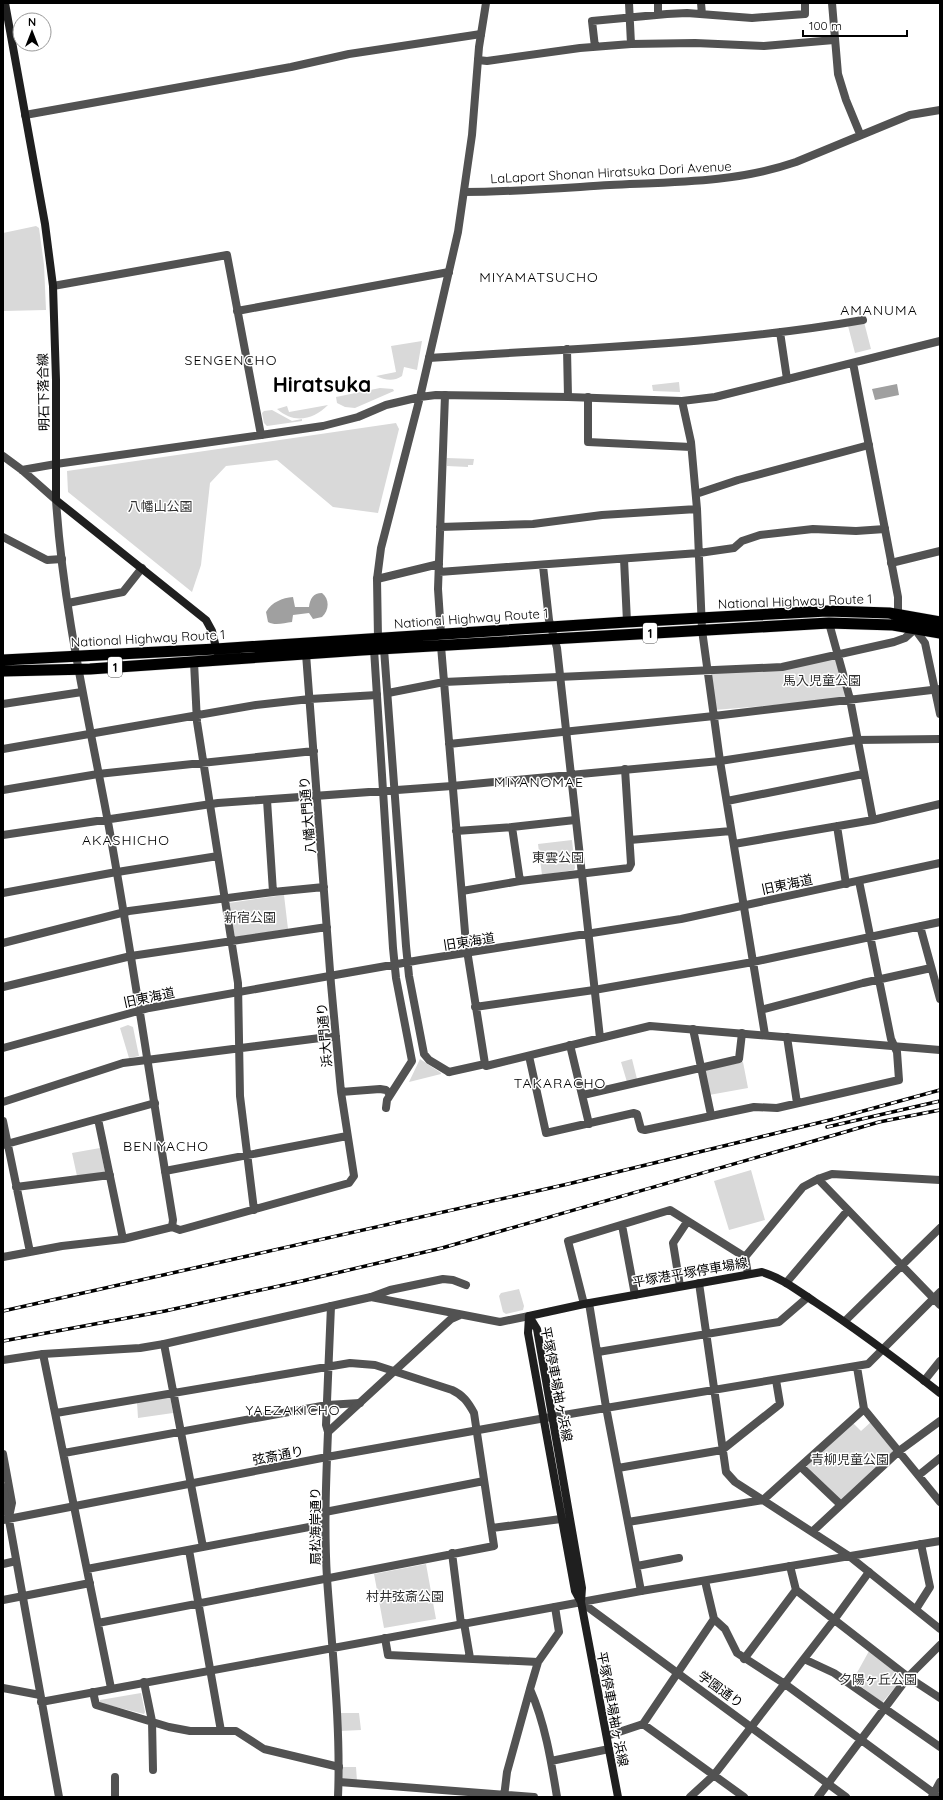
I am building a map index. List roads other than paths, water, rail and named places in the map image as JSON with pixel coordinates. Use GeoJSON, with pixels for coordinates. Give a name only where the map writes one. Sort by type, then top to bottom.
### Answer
{"type":"FeatureCollection","features":[{"type":"Feature","properties":{"kind":"highway","name":"National Highway Route 1"},"geometry":{"type":"LineString","coordinates":[[3,660],[216,649],[627,622],[827,611],[901,612],[940,633]]}},
{"type":"Feature","properties":{"kind":"highway","name":"National Highway Route 1"},"geometry":{"type":"LineString","coordinates":[[3,672],[78,670],[379,649],[829,622],[925,626]]}},
{"type":"Feature","properties":{"kind":"highway"},"geometry":{"type":"LineString","coordinates":[[161,652],[173,656],[188,655],[194,662]]}},
{"type":"Feature","properties":{"kind":"main road","name":"明石下落合線"},"geometry":{"type":"LineString","coordinates":[[5,3],[45,224],[53,286],[56,500]]}},
{"type":"Feature","properties":{"kind":"main road"},"geometry":{"type":"LineString","coordinates":[[56,500],[206,620],[212,631],[217,652],[220,654],[246,653],[274,656]]}},
{"type":"Feature","properties":{"kind":"main road","name":"平塚港平塚停車場線"},"geometry":{"type":"LineString","coordinates":[[529,1316],[587,1303],[762,1272],[786,1283],[845,1321],[884,1349],[940,1393]]}},
{"type":"Feature","properties":{"kind":"main road","name":"平塚停車場袖ヶ浜線"},"geometry":{"type":"LineString","coordinates":[[529,1316],[537,1329],[561,1519],[575,1591],[581,1602]]}},
{"type":"Feature","properties":{"kind":"main road","name":"平塚停車場袖ヶ浜線"},"geometry":{"type":"LineString","coordinates":[[548,1417],[582,1588],[581,1602],[618,1797]]}},
{"type":"Feature","properties":{"kind":"street"},"geometry":{"type":"LineString","coordinates":[[486,3],[478,60],[472,135],[458,232],[420,397],[381,548],[377,579],[378,638],[388,694],[408,963],[424,1054],[429,1060],[449,1072],[485,1064],[486,1066],[650,1026],[940,1050]]}},
{"type":"Feature","properties":{"kind":"street"},"geometry":{"type":"LineString","coordinates":[[629,3],[631,44]]}},
{"type":"Feature","properties":{"kind":"street"},"geometry":{"type":"LineString","coordinates":[[658,3],[658,14]]}},
{"type":"Feature","properties":{"kind":"street"},"geometry":{"type":"LineString","coordinates":[[701,3],[702,14]]}},
{"type":"Feature","properties":{"kind":"street"},"geometry":{"type":"LineString","coordinates":[[595,47],[592,21],[658,14],[702,14],[752,18],[805,14],[805,3]]}},
{"type":"Feature","properties":{"kind":"street"},"geometry":{"type":"LineString","coordinates":[[832,3],[838,74],[846,100],[860,134]]}},
{"type":"Feature","properties":{"kind":"street"},"geometry":{"type":"LineString","coordinates":[[25,115],[282,68],[349,54],[481,34]]}},
{"type":"Feature","properties":{"kind":"street"},"geometry":{"type":"LineString","coordinates":[[478,60],[487,61],[595,47],[631,44],[708,43],[734,46],[764,46],[834,40]]}},
{"type":"Feature","properties":{"kind":"street","name":"LaLaport Shonan Hiratsuka Dori Avenue"},"geometry":{"type":"LineString","coordinates":[[464,192],[690,182],[737,177],[784,166],[910,115],[940,110]]}},
{"type":"Feature","properties":{"kind":"street"},"geometry":{"type":"LineString","coordinates":[[53,286],[227,255],[261,435]]}},
{"type":"Feature","properties":{"kind":"street"},"geometry":{"type":"LineString","coordinates":[[237,311],[449,272]]}},
{"type":"Feature","properties":{"kind":"street"},"geometry":{"type":"LineString","coordinates":[[429,358],[698,341],[780,332],[863,320]]}},
{"type":"Feature","properties":{"kind":"street"},"geometry":{"type":"LineString","coordinates":[[780,332],[787,379]]}},
{"type":"Feature","properties":{"kind":"street"},"geometry":{"type":"LineString","coordinates":[[22,470],[323,426],[358,417],[386,405],[420,397],[445,395],[568,396],[682,401],[715,397],[940,341]]}},
{"type":"Feature","properties":{"kind":"street"},"geometry":{"type":"LineString","coordinates":[[567,349],[568,396]]}},
{"type":"Feature","properties":{"kind":"street"},"geometry":{"type":"LineString","coordinates":[[853,363],[901,612],[893,625]]}},
{"type":"Feature","properties":{"kind":"street"},"geometry":{"type":"LineString","coordinates":[[441,634],[439,568],[445,395]]}},
{"type":"Feature","properties":{"kind":"street"},"geometry":{"type":"LineString","coordinates":[[588,397],[588,442],[691,447]]}},
{"type":"Feature","properties":{"kind":"street"},"geometry":{"type":"LineString","coordinates":[[682,401],[691,447],[696,494],[703,618],[702,630],[720,761],[765,1035]]}},
{"type":"Feature","properties":{"kind":"street"},"geometry":{"type":"LineString","coordinates":[[696,494],[745,478],[869,444]]}},
{"type":"Feature","properties":{"kind":"street"},"geometry":{"type":"LineString","coordinates":[[3,456],[22,470],[56,500],[75,656],[107,820],[141,1010],[173,1220],[172,1226]]}},
{"type":"Feature","properties":{"kind":"street"},"geometry":{"type":"LineString","coordinates":[[440,527],[533,524],[602,515],[697,510]]}},
{"type":"Feature","properties":{"kind":"street"},"geometry":{"type":"LineString","coordinates":[[377,579],[439,568],[543,566],[699,553],[734,548],[742,541],[760,535],[813,529],[856,531],[885,529]]}},
{"type":"Feature","properties":{"kind":"street"},"geometry":{"type":"LineString","coordinates":[[3,537],[47,560],[62,559]]}},
{"type":"Feature","properties":{"kind":"street"},"geometry":{"type":"LineString","coordinates":[[891,563],[940,551]]}},
{"type":"Feature","properties":{"kind":"street"},"geometry":{"type":"LineString","coordinates":[[624,559],[627,622]]}},
{"type":"Feature","properties":{"kind":"street"},"geometry":{"type":"LineString","coordinates":[[543,566],[549,620],[555,639],[600,1038]]}},
{"type":"Feature","properties":{"kind":"street"},"geometry":{"type":"LineString","coordinates":[[68,603],[123,592],[142,568]]}},
{"type":"Feature","properties":{"kind":"street"},"geometry":{"type":"LineString","coordinates":[[901,612],[925,626]]}},
{"type":"Feature","properties":{"kind":"street"},"geometry":{"type":"LineString","coordinates":[[829,622],[850,699],[856,740],[873,820]]}},
{"type":"Feature","properties":{"kind":"street"},"geometry":{"type":"LineString","coordinates":[[361,639],[372,634],[377,624]]}},
{"type":"Feature","properties":{"kind":"street"},"geometry":{"type":"LineString","coordinates":[[388,694],[444,682],[782,667],[894,642],[925,626]]}},
{"type":"Feature","properties":{"kind":"street"},"geometry":{"type":"LineString","coordinates":[[925,626],[925,643],[937,690],[940,714]]}},
{"type":"Feature","properties":{"kind":"street"},"geometry":{"type":"LineString","coordinates":[[441,646],[467,953],[485,1064]]}},
{"type":"Feature","properties":{"kind":"street"},"geometry":{"type":"LineString","coordinates":[[379,649],[377,695],[394,965],[412,1061],[390,1094],[386,1108]]}},
{"type":"Feature","properties":{"kind":"street","name":"八幡大門通り"},"geometry":{"type":"LineString","coordinates":[[306,654],[330,975]]}},
{"type":"Feature","properties":{"kind":"street"},"geometry":{"type":"LineString","coordinates":[[194,662],[197,717],[203,763],[238,983],[240,1096],[254,1210]]}},
{"type":"Feature","properties":{"kind":"street"},"geometry":{"type":"LineString","coordinates":[[449,744],[714,716],[937,690]]}},
{"type":"Feature","properties":{"kind":"street"},"geometry":{"type":"LineString","coordinates":[[3,704],[82,692]]}},
{"type":"Feature","properties":{"kind":"street"},"geometry":{"type":"LineString","coordinates":[[3,749],[197,717],[256,705],[310,698],[377,695]]}},
{"type":"Feature","properties":{"kind":"street"},"geometry":{"type":"LineString","coordinates":[[3,835],[210,804],[452,786],[720,761],[856,740],[940,739]]}},
{"type":"Feature","properties":{"kind":"street"},"geometry":{"type":"LineString","coordinates":[[3,790],[98,774],[314,751]]}},
{"type":"Feature","properties":{"kind":"street"},"geometry":{"type":"LineString","coordinates":[[462,891],[520,881],[629,868],[631,864],[625,769]]}},
{"type":"Feature","properties":{"kind":"street"},"geometry":{"type":"LineString","coordinates":[[727,801],[863,774]]}},
{"type":"Feature","properties":{"kind":"street"},"geometry":{"type":"LineString","coordinates":[[267,800],[272,892]]}},
{"type":"Feature","properties":{"kind":"street"},"geometry":{"type":"LineString","coordinates":[[734,844],[873,820],[940,804]]}},
{"type":"Feature","properties":{"kind":"street"},"geometry":{"type":"LineString","coordinates":[[456,831],[575,820]]}},
{"type":"Feature","properties":{"kind":"street"},"geometry":{"type":"LineString","coordinates":[[837,826],[846,884]]}},
{"type":"Feature","properties":{"kind":"street"},"geometry":{"type":"LineString","coordinates":[[512,827],[520,881]]}},
{"type":"Feature","properties":{"kind":"street"},"geometry":{"type":"LineString","coordinates":[[630,840],[732,831]]}},
{"type":"Feature","properties":{"kind":"street"},"geometry":{"type":"LineString","coordinates":[[3,893],[116,872],[218,856]]}},
{"type":"Feature","properties":{"kind":"street","name":"旧東海道"},"geometry":{"type":"LineString","coordinates":[[3,1048],[141,1010],[330,975],[681,920],[940,863]]}},
{"type":"Feature","properties":{"kind":"street"},"geometry":{"type":"LineString","coordinates":[[529,1056],[546,1133],[634,1113],[637,1116],[640,1128],[645,1130],[710,1115],[754,1107],[777,1108],[899,1080],[897,1052],[893,1046],[859,881]]}},
{"type":"Feature","properties":{"kind":"street"},"geometry":{"type":"LineString","coordinates":[[3,943],[123,912],[272,892],[324,887]]}},
{"type":"Feature","properties":{"kind":"street"},"geometry":{"type":"LineString","coordinates":[[475,1007],[594,990],[753,962],[940,922]]}},
{"type":"Feature","properties":{"kind":"street"},"geometry":{"type":"LineString","coordinates":[[920,926],[940,999]]}},
{"type":"Feature","properties":{"kind":"street"},"geometry":{"type":"LineString","coordinates":[[3,988],[131,956],[327,927]]}},
{"type":"Feature","properties":{"kind":"street"},"geometry":{"type":"LineString","coordinates":[[761,1010],[879,979],[931,968]]}},
{"type":"Feature","properties":{"kind":"street","name":"浜大門通り"},"geometry":{"type":"LineString","coordinates":[[3,1257],[62,1246],[123,1239],[172,1226],[180,1230],[349,1184],[355,1172],[347,1136],[341,1092],[330,975]]}},
{"type":"Feature","properties":{"kind":"street"},"geometry":{"type":"LineString","coordinates":[[693,1029],[710,1115]]}},
{"type":"Feature","properties":{"kind":"street"},"geometry":{"type":"LineString","coordinates":[[583,1095],[739,1059],[742,1033]]}},
{"type":"Feature","properties":{"kind":"street"},"geometry":{"type":"LineString","coordinates":[[3,1102],[123,1063],[336,1036]]}},
{"type":"Feature","properties":{"kind":"street"},"geometry":{"type":"LineString","coordinates":[[787,1037],[797,1103]]}},
{"type":"Feature","properties":{"kind":"street"},"geometry":{"type":"LineString","coordinates":[[570,1045],[589,1124]]}},
{"type":"Feature","properties":{"kind":"street"},"geometry":{"type":"LineString","coordinates":[[341,1092],[380,1089],[386,1090],[390,1094]]}},
{"type":"Feature","properties":{"kind":"street"},"geometry":{"type":"LineString","coordinates":[[5,1144],[155,1103]]}},
{"type":"Feature","properties":{"kind":"street"},"geometry":{"type":"LineString","coordinates":[[98,1119],[123,1239]]}},
{"type":"Feature","properties":{"kind":"street"},"geometry":{"type":"LineString","coordinates":[[3,1121],[5,1144],[30,1252]]}},
{"type":"Feature","properties":{"kind":"street"},"geometry":{"type":"LineString","coordinates":[[165,1171],[347,1136]]}},
{"type":"Feature","properties":{"kind":"street"},"geometry":{"type":"LineString","coordinates":[[745,1257],[803,1187],[818,1179],[832,1174],[940,1180]]}},
{"type":"Feature","properties":{"kind":"street"},"geometry":{"type":"LineString","coordinates":[[16,1188],[110,1175]]}},
{"type":"Feature","properties":{"kind":"street"},"geometry":{"type":"LineString","coordinates":[[818,1179],[940,1305]]}},
{"type":"Feature","properties":{"kind":"street"},"geometry":{"type":"LineString","coordinates":[[640,1591],[637,1566],[606,1407],[598,1352],[587,1303],[568,1241],[670,1210],[745,1257],[748,1274]]}},
{"type":"Feature","properties":{"kind":"street"},"geometry":{"type":"LineString","coordinates":[[786,1283],[848,1210]]}},
{"type":"Feature","properties":{"kind":"street"},"geometry":{"type":"LineString","coordinates":[[680,1286],[673,1243],[687,1222]]}},
{"type":"Feature","properties":{"kind":"street"},"geometry":{"type":"LineString","coordinates":[[622,1225],[635,1295]]}},
{"type":"Feature","properties":{"kind":"street"},"geometry":{"type":"LineString","coordinates":[[845,1321],[902,1267],[940,1228]]}},
{"type":"Feature","properties":{"kind":"street"},"geometry":{"type":"LineString","coordinates":[[3,1360],[43,1354],[140,1348],[164,1344],[371,1297],[390,1290],[443,1279],[454,1280],[466,1285]]}},
{"type":"Feature","properties":{"kind":"street"},"geometry":{"type":"LineString","coordinates":[[699,1283],[726,1472],[730,1477],[763,1500],[813,1531],[849,1556],[940,1629]]}},
{"type":"Feature","properties":{"kind":"street","name":"弦斎通り"},"geometry":{"type":"LineString","coordinates":[[6,1519],[327,1457],[548,1417],[857,1367],[868,1364],[940,1292]]}},
{"type":"Feature","properties":{"kind":"street"},"geometry":{"type":"LineString","coordinates":[[371,1297],[500,1322],[529,1316]]}},
{"type":"Feature","properties":{"kind":"street"},"geometry":{"type":"LineString","coordinates":[[598,1352],[779,1322],[808,1297]]}},
{"type":"Feature","properties":{"kind":"street","name":"扇松海岸通り"},"geometry":{"type":"LineString","coordinates":[[331,1306],[326,1425],[328,1432],[325,1524],[327,1578],[334,1648],[339,1767],[338,1797]]}},
{"type":"Feature","properties":{"kind":"street"},"geometry":{"type":"LineString","coordinates":[[328,1432],[451,1319],[460,1315]]}},
{"type":"Feature","properties":{"kind":"street"},"geometry":{"type":"LineString","coordinates":[[164,1344],[204,1547]]}},
{"type":"Feature","properties":{"kind":"street"},"geometry":{"type":"LineString","coordinates":[[43,1354],[112,1688]]}},
{"type":"Feature","properties":{"kind":"street"},"geometry":{"type":"LineString","coordinates":[[924,1381],[940,1361]]}},
{"type":"Feature","properties":{"kind":"street"},"geometry":{"type":"LineString","coordinates":[[56,1413],[350,1363],[364,1363],[460,1394],[469,1403],[474,1413],[494,1546],[98,1623]]}},
{"type":"Feature","properties":{"kind":"street"},"geometry":{"type":"LineString","coordinates":[[857,1367],[864,1409],[940,1502]]}},
{"type":"Feature","properties":{"kind":"street"},"geometry":{"type":"LineString","coordinates":[[618,1468],[722,1450],[780,1404],[776,1380]]}},
{"type":"Feature","properties":{"kind":"street"},"geometry":{"type":"LineString","coordinates":[[64,1453],[327,1405],[360,1403]]}},
{"type":"Feature","properties":{"kind":"street"},"geometry":{"type":"LineString","coordinates":[[628,1522],[763,1500],[864,1409]]}},
{"type":"Feature","properties":{"kind":"street"},"geometry":{"type":"LineString","coordinates":[[813,1531],[899,1451],[940,1421]]}},
{"type":"Feature","properties":{"kind":"street"},"geometry":{"type":"LineString","coordinates":[[3,1454],[12,1503],[6,1519]]}},
{"type":"Feature","properties":{"kind":"street"},"geometry":{"type":"LineString","coordinates":[[919,1475],[940,1458]]}},
{"type":"Feature","properties":{"kind":"street"},"geometry":{"type":"LineString","coordinates":[[801,1467],[840,1505]]}},
{"type":"Feature","properties":{"kind":"street"},"geometry":{"type":"LineString","coordinates":[[325,1512],[484,1481]]}},
{"type":"Feature","properties":{"kind":"street"},"geometry":{"type":"LineString","coordinates":[[3,1488],[6,1519]]}},
{"type":"Feature","properties":{"kind":"street"},"geometry":{"type":"LineString","coordinates":[[3,1509],[23,1596],[59,1797]]}},
{"type":"Feature","properties":{"kind":"street"},"geometry":{"type":"LineString","coordinates":[[492,1528],[561,1519]]}},
{"type":"Feature","properties":{"kind":"street"},"geometry":{"type":"LineString","coordinates":[[87,1569],[325,1524]]}},
{"type":"Feature","properties":{"kind":"street"},"geometry":{"type":"LineString","coordinates":[[3,1688],[41,1698],[93,1692],[640,1591],[940,1541]]}},
{"type":"Feature","properties":{"kind":"street"},"geometry":{"type":"LineString","coordinates":[[916,1609],[930,1587],[921,1544]]}},
{"type":"Feature","properties":{"kind":"street"},"geometry":{"type":"LineString","coordinates":[[189,1550],[221,1731]]}},
{"type":"Feature","properties":{"kind":"street"},"geometry":{"type":"LineString","coordinates":[[452,1553],[470,1658]]}},
{"type":"Feature","properties":{"kind":"street"},"geometry":{"type":"LineString","coordinates":[[637,1566],[679,1558]]}},
{"type":"Feature","properties":{"kind":"street"},"geometry":{"type":"LineString","coordinates":[[3,1564],[16,1561]]}},
{"type":"Feature","properties":{"kind":"street"},"geometry":{"type":"LineString","coordinates":[[790,1566],[796,1590],[908,1677],[940,1698]]}},
{"type":"Feature","properties":{"kind":"street"},"geometry":{"type":"LineString","coordinates":[[690,1797],[714,1775],[834,1620],[869,1572]]}},
{"type":"Feature","properties":{"kind":"street"},"geometry":{"type":"LineString","coordinates":[[705,1581],[714,1619],[725,1629],[737,1653],[744,1659],[785,1684],[935,1796],[940,1782]]}},
{"type":"Feature","properties":{"kind":"street"},"geometry":{"type":"LineString","coordinates":[[3,1600],[90,1583]]}},
{"type":"Feature","properties":{"kind":"street"},"geometry":{"type":"LineString","coordinates":[[744,1659],[796,1590]]}},
{"type":"Feature","properties":{"kind":"street","name":"学園通り"},"geometry":{"type":"LineString","coordinates":[[581,1602],[752,1726],[846,1797]]}},
{"type":"Feature","properties":{"kind":"street"},"geometry":{"type":"LineString","coordinates":[[504,1796],[507,1772],[538,1662],[559,1632],[555,1607]]}},
{"type":"Feature","properties":{"kind":"street"},"geometry":{"type":"LineString","coordinates":[[606,1736],[643,1724],[714,1619]]}},
{"type":"Feature","properties":{"kind":"street"},"geometry":{"type":"LineString","coordinates":[[385,1638],[388,1655],[538,1662]]}},
{"type":"Feature","properties":{"kind":"street"},"geometry":{"type":"LineString","coordinates":[[818,1797],[908,1677],[940,1645]]}},
{"type":"Feature","properties":{"kind":"street"},"geometry":{"type":"LineString","coordinates":[[804,1659],[834,1673],[940,1747]]}},
{"type":"Feature","properties":{"kind":"street"},"geometry":{"type":"LineString","coordinates":[[144,1682],[152,1721],[153,1770]]}},
{"type":"Feature","properties":{"kind":"street"},"geometry":{"type":"LineString","coordinates":[[530,1689],[538,1707],[551,1761],[557,1797]]}},
{"type":"Feature","properties":{"kind":"street"},"geometry":{"type":"LineString","coordinates":[[93,1692],[96,1705],[169,1727],[190,1731],[236,1731],[264,1749],[339,1767]]}},
{"type":"Feature","properties":{"kind":"street"},"geometry":{"type":"LineString","coordinates":[[643,1724],[744,1797]]}},
{"type":"Feature","properties":{"kind":"street"},"geometry":{"type":"LineString","coordinates":[[551,1761],[609,1749]]}},
{"type":"Feature","properties":{"kind":"street"},"geometry":{"type":"LineString","coordinates":[[115,1777],[116,1797]]}},
{"type":"Feature","properties":{"kind":"street"},"geometry":{"type":"LineString","coordinates":[[339,1782],[504,1796],[534,1797]]}},
{"type":"Feature","properties":{"kind":"railway"},"geometry":{"type":"LineString","coordinates":[[3,1311],[568,1184],[834,1119],[940,1090]]}},
{"type":"Feature","properties":{"kind":"railway"},"geometry":{"type":"LineString","coordinates":[[827,1127],[940,1101]]}},
{"type":"Feature","properties":{"kind":"railway"},"geometry":{"type":"LineString","coordinates":[[3,1341],[165,1311],[442,1248],[879,1122],[940,1110]]}},
{"type":"Feature","properties":{"kind":"district","name":"MIYAMATSUCHO"},"geometry":{"type":"Point","coordinates":[539,277]}},
{"type":"Feature","properties":{"kind":"district","name":"AMANUMA"},"geometry":{"type":"Point","coordinates":[879,310]}},
{"type":"Feature","properties":{"kind":"district","name":"SENGENCHO"},"geometry":{"type":"Point","coordinates":[231,360]}},
{"type":"Feature","properties":{"kind":"district","name":"Hiratsuka"},"geometry":{"type":"Point","coordinates":[322,384]}},
{"type":"Feature","properties":{"kind":"district","name":"MIYANOMAE"},"geometry":{"type":"Point","coordinates":[539,782]}},
{"type":"Feature","properties":{"kind":"district","name":"AKASHICHO"},"geometry":{"type":"Point","coordinates":[126,840]}},
{"type":"Feature","properties":{"kind":"district","name":"TAKARACHO"},"geometry":{"type":"Point","coordinates":[560,1083]}},
{"type":"Feature","properties":{"kind":"district","name":"BENIYACHO"},"geometry":{"type":"Point","coordinates":[166,1146]}},
{"type":"Feature","properties":{"kind":"district","name":"YAEZAKICHO"},"geometry":{"type":"Point","coordinates":[293,1410]}},
{"type":"Feature","properties":{"kind":"park label","name":"八幡山公園"},"geometry":{"type":"Point","coordinates":[160,506]}},
{"type":"Feature","properties":{"kind":"park label","name":"馬入児童公園"},"geometry":{"type":"Point","coordinates":[822,680]}},
{"type":"Feature","properties":{"kind":"park label","name":"東雲公園"},"geometry":{"type":"Point","coordinates":[558,857]}},
{"type":"Feature","properties":{"kind":"park label","name":"新宿公園"},"geometry":{"type":"Point","coordinates":[250,917]}},
{"type":"Feature","properties":{"kind":"park label","name":"青柳児童公園"},"geometry":{"type":"Point","coordinates":[850,1459]}},
{"type":"Feature","properties":{"kind":"park label","name":"村井弦斎公園"},"geometry":{"type":"Point","coordinates":[405,1596]}},
{"type":"Feature","properties":{"kind":"park label","name":"夕陽ヶ丘公園"},"geometry":{"type":"Point","coordinates":[878,1679]}}]}
